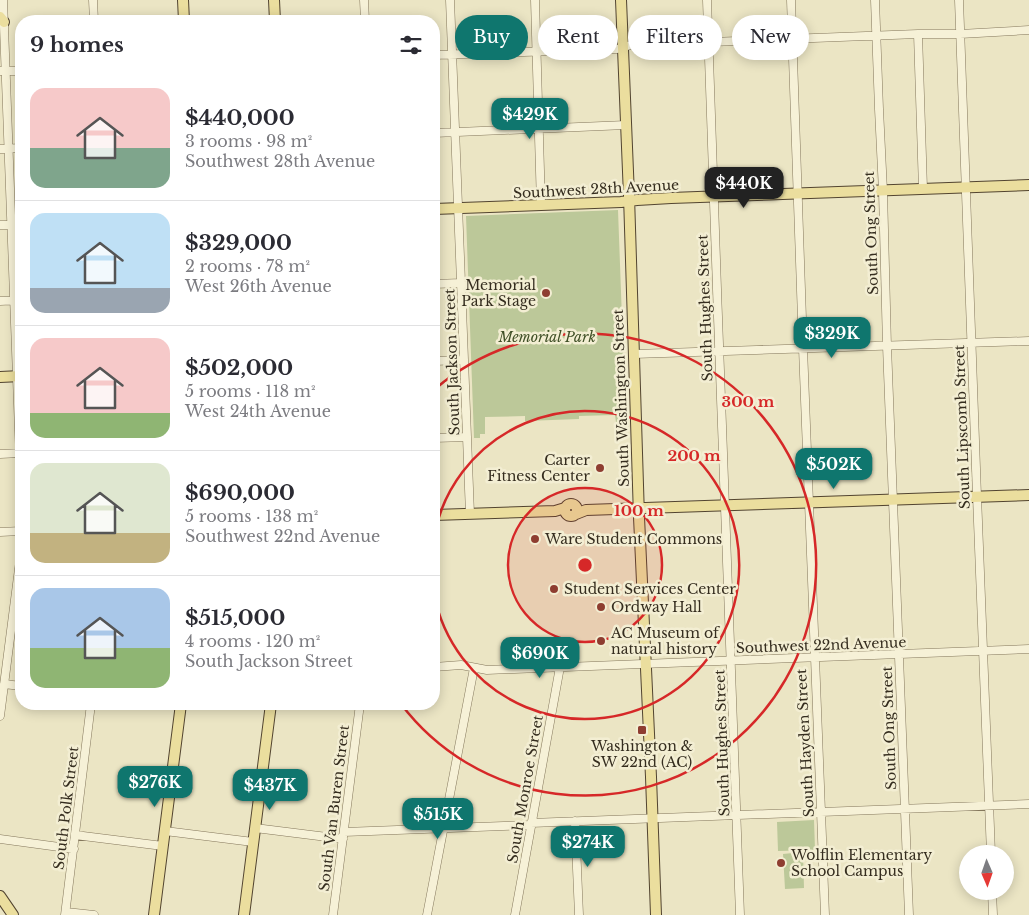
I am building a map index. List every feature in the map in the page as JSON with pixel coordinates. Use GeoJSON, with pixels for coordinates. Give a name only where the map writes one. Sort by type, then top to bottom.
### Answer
{"type":"FeatureCollection","features":[{"type":"Feature","properties":{"kind":"main road"},"geometry":{"type":"LineString","coordinates":[[183,0],[184,15]]}},
{"type":"Feature","properties":{"kind":"main road"},"geometry":{"type":"LineString","coordinates":[[274,0],[275,15]]}},
{"type":"Feature","properties":{"kind":"main road","name":"South Washington Street"},"geometry":{"type":"LineString","coordinates":[[621,0],[656,915]]}},
{"type":"Feature","properties":{"kind":"main road","name":"Southwest 28th Avenue"},"geometry":{"type":"LineString","coordinates":[[440,209],[621,202],[671,198],[798,195],[1029,185]]}},
{"type":"Feature","properties":{"kind":"main road"},"geometry":{"type":"LineString","coordinates":[[0,377],[15,376]]}},
{"type":"Feature","properties":{"kind":"main road"},"geometry":{"type":"LineString","coordinates":[[440,516],[568,509],[724,506],[1029,495]]}},
{"type":"Feature","properties":{"kind":"main road"},"geometry":{"type":"LineString","coordinates":[[154,915],[180,710]]}},
{"type":"Feature","properties":{"kind":"main road"},"geometry":{"type":"LineString","coordinates":[[244,915],[270,710]]}},
{"type":"Feature","properties":{"kind":"main road"},"geometry":{"type":"LineString","coordinates":[[0,896],[13,915]]}},
{"type":"Feature","properties":{"kind":"street"},"geometry":{"type":"LineString","coordinates":[[3,0],[4,148],[15,262]]}},
{"type":"Feature","properties":{"kind":"street"},"geometry":{"type":"LineString","coordinates":[[93,0],[94,15]]}},
{"type":"Feature","properties":{"kind":"street"},"geometry":{"type":"LineString","coordinates":[[364,0],[365,15]]}},
{"type":"Feature","properties":{"kind":"street","name":"South Jackson Street"},"geometry":{"type":"LineString","coordinates":[[450,0],[470,514]]}},
{"type":"Feature","properties":{"kind":"street"},"geometry":{"type":"LineString","coordinates":[[535,0],[541,205]]}},
{"type":"Feature","properties":{"kind":"street","name":"South Hughes Street"},"geometry":{"type":"LineString","coordinates":[[707,0],[707,15]]}},
{"type":"Feature","properties":{"kind":"street","name":"South Hayden Street"},"geometry":{"type":"LineString","coordinates":[[791,0],[791,15]]}},
{"type":"Feature","properties":{"kind":"street","name":"South Ong Street"},"geometry":{"type":"LineString","coordinates":[[875,0],[909,915]]}},
{"type":"Feature","properties":{"kind":"street","name":"South Lipscomb Street"},"geometry":{"type":"LineString","coordinates":[[960,0],[991,845]]}},
{"type":"Feature","properties":{"kind":"street"},"geometry":{"type":"LineString","coordinates":[[809,38],[1029,30]]}},
{"type":"Feature","properties":{"kind":"street"},"geometry":{"type":"LineString","coordinates":[[918,34],[923,189]]}},
{"type":"Feature","properties":{"kind":"street"},"geometry":{"type":"LineString","coordinates":[[440,55],[617,49],[628,46]]}},
{"type":"Feature","properties":{"kind":"street","name":"South Hughes Street"},"geometry":{"type":"LineString","coordinates":[[709,60],[740,915]]}},
{"type":"Feature","properties":{"kind":"street","name":"South Hayden Street"},"geometry":{"type":"LineString","coordinates":[[793,60],[825,915]]}},
{"type":"Feature","properties":{"kind":"street"},"geometry":{"type":"LineString","coordinates":[[440,133],[626,125]]}},
{"type":"Feature","properties":{"kind":"street"},"geometry":{"type":"LineString","coordinates":[[0,225],[12,225]]}},
{"type":"Feature","properties":{"kind":"street"},"geometry":{"type":"LineString","coordinates":[[440,284],[461,283]]}},
{"type":"Feature","properties":{"kind":"street"},"geometry":{"type":"LineString","coordinates":[[0,301],[15,300]]}},
{"type":"Feature","properties":{"kind":"street"},"geometry":{"type":"LineString","coordinates":[[634,354],[1029,341]]}},
{"type":"Feature","properties":{"kind":"street"},"geometry":{"type":"LineString","coordinates":[[440,362],[464,360]]}},
{"type":"Feature","properties":{"kind":"street"},"geometry":{"type":"LineString","coordinates":[[440,438],[467,437]]}},
{"type":"Feature","properties":{"kind":"street"},"geometry":{"type":"LineString","coordinates":[[0,454],[15,453]]}},
{"type":"Feature","properties":{"kind":"street"},"geometry":{"type":"LineString","coordinates":[[0,532],[15,531]]}},
{"type":"Feature","properties":{"kind":"street"},"geometry":{"type":"LineString","coordinates":[[0,716],[15,599]]}},
{"type":"Feature","properties":{"kind":"street","name":"Southwest 22nd Avenue"},"geometry":{"type":"LineString","coordinates":[[440,667],[461,666],[486,670],[1029,649]]}},
{"type":"Feature","properties":{"kind":"street","name":"South Monroe Street"},"geometry":{"type":"LineString","coordinates":[[515,915],[560,667]]}},
{"type":"Feature","properties":{"kind":"street"},"geometry":{"type":"LineString","coordinates":[[427,915],[474,668]]}},
{"type":"Feature","properties":{"kind":"street"},"geometry":{"type":"LineString","coordinates":[[4,684],[15,685]]}},
{"type":"Feature","properties":{"kind":"street","name":"South Polk Street"},"geometry":{"type":"LineString","coordinates":[[65,913],[90,710]]}},
{"type":"Feature","properties":{"kind":"street","name":"South Van Buren Street"},"geometry":{"type":"LineString","coordinates":[[333,915],[359,710]]}},
{"type":"Feature","properties":{"kind":"street"},"geometry":{"type":"LineString","coordinates":[[255,828],[343,836],[574,821],[1029,804]]}},
{"type":"Feature","properties":{"kind":"street"},"geometry":{"type":"LineString","coordinates":[[574,821],[579,915]]}},
{"type":"Feature","properties":{"kind":"street"},"geometry":{"type":"LineString","coordinates":[[165,831],[253,842]]}},
{"type":"Feature","properties":{"kind":"street"},"geometry":{"type":"LineString","coordinates":[[75,834],[163,846]]}},
{"type":"Feature","properties":{"kind":"street"},"geometry":{"type":"LineString","coordinates":[[0,839],[74,849]]}},
{"type":"Feature","properties":{"kind":"street"},"geometry":{"type":"LineString","coordinates":[[992,900],[993,915]]}},
{"type":"Feature","properties":{"kind":"street"},"geometry":{"type":"LineString","coordinates":[[65,913],[94,915]]}},
{"type":"Feature","properties":{"kind":"green space","name":"Memorial Park"},"geometry":{"type":"Polygon","coordinates":[[[618,210],[626,428],[622,428],[622,421],[616,422],[615,415],[579,416],[579,419],[525,421],[525,416],[485,417],[485,434],[480,434],[480,438],[474,438],[466,216],[618,210]]]}},
{"type":"Feature","properties":{"kind":"green space"},"geometry":{"type":"Polygon","coordinates":[[[814,820],[815,850],[778,851],[777,822],[814,820]]]}},
{"type":"Feature","properties":{"kind":"green space"},"geometry":{"type":"Polygon","coordinates":[[[803,852],[804,888],[785,889],[783,854],[803,852]]]}},
{"type":"Feature","properties":{"kind":"place","name":"Memorial Park Stage"},"geometry":{"type":"Point","coordinates":[546,293]}},
{"type":"Feature","properties":{"kind":"place","name":"Carter Fitness Center"},"geometry":{"type":"Point","coordinates":[600,468]}},
{"type":"Feature","properties":{"kind":"place","name":"Ware Student Commons"},"geometry":{"type":"Point","coordinates":[535,539]}},
{"type":"Feature","properties":{"kind":"place","name":"Student Services Center"},"geometry":{"type":"Point","coordinates":[554,589]}},
{"type":"Feature","properties":{"kind":"place","name":"Ordway Hall"},"geometry":{"type":"Point","coordinates":[601,607]}},
{"type":"Feature","properties":{"kind":"place","name":"AC Museum of natural history"},"geometry":{"type":"Point","coordinates":[601,641]}},
{"type":"Feature","properties":{"kind":"place","name":"Washington & SW 22nd (AC)"},"geometry":{"type":"Point","coordinates":[642,730]}},
{"type":"Feature","properties":{"kind":"place","name":"Wolflin Elementary School Campus"},"geometry":{"type":"Point","coordinates":[781,863]}}]}
